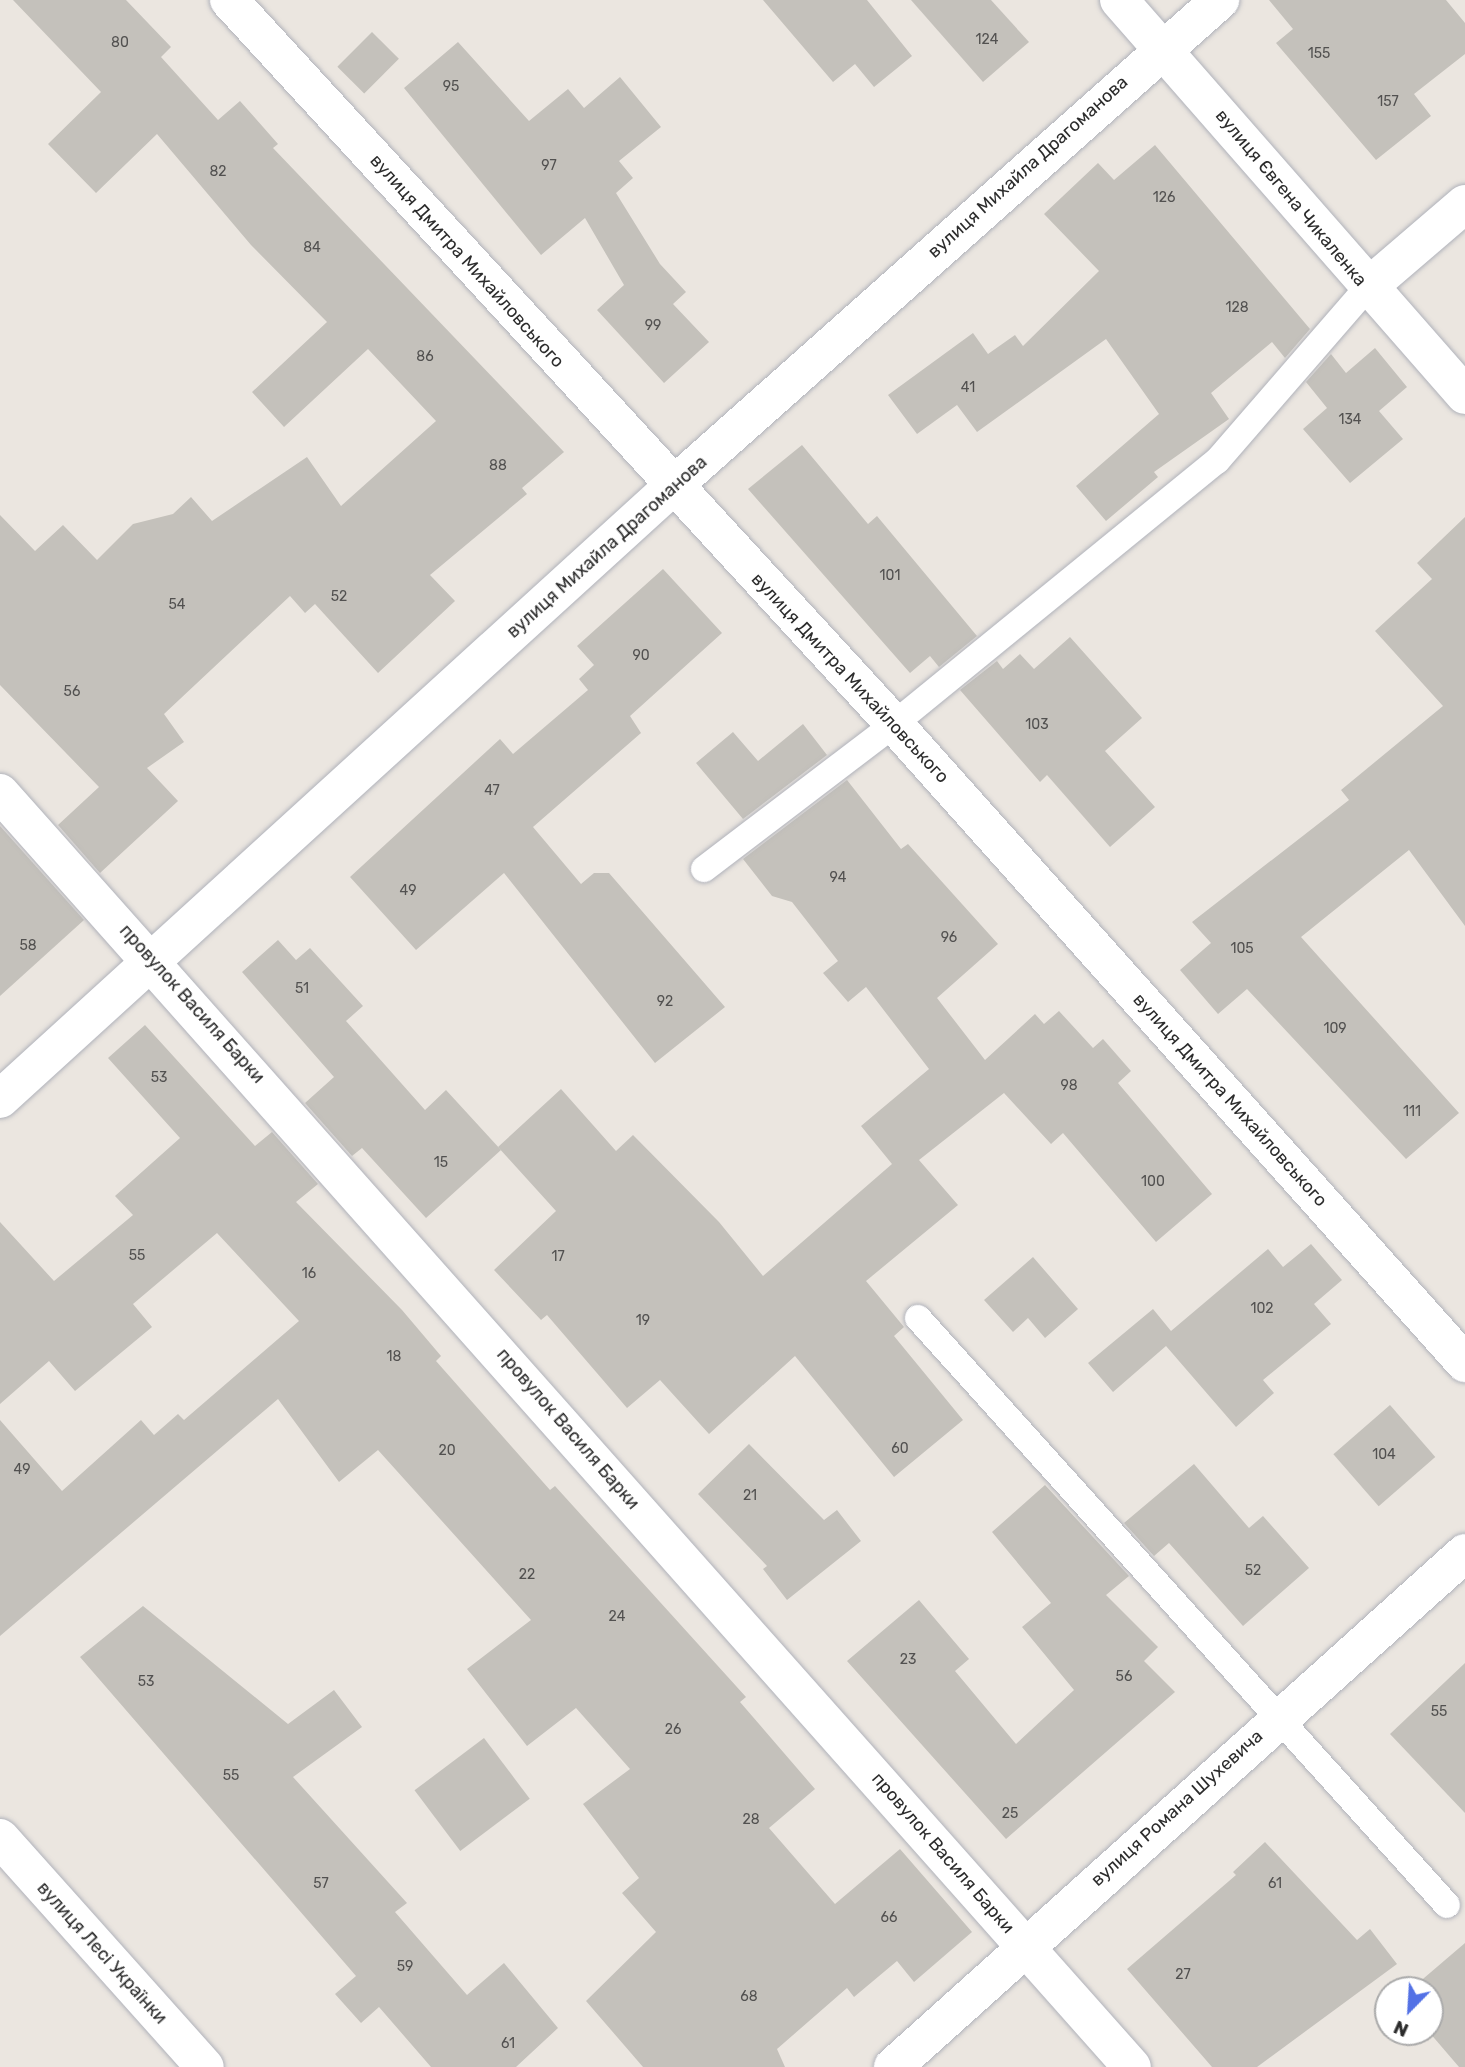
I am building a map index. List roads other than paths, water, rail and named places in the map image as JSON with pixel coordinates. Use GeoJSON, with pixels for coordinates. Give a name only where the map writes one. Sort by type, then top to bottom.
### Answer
{"type":"FeatureCollection","features":[{"type":"Feature","properties":{"kind":"street","name":"вулиця Дмитра Михайловського"},"geometry":{"type":"LineString","coordinates":[[229,0],[894,724],[1465,1363]]}},
{"type":"Feature","properties":{"kind":"street","name":"вулиця Євгена Чикаленка"},"geometry":{"type":"LineString","coordinates":[[1119,0],[1367,288],[1465,394]]}},
{"type":"Feature","properties":{"kind":"street","name":"вулиця Михайла Драгоманова"},"geometry":{"type":"LineString","coordinates":[[0,1100],[673,486],[1162,47],[1220,0]]}},
{"type":"Feature","properties":{"kind":"street"},"geometry":{"type":"LineString","coordinates":[[1367,288],[1465,204]]}},
{"type":"Feature","properties":{"kind":"street","name":"провулок Василя Барки"},"geometry":{"type":"LineString","coordinates":[[0,793],[152,959],[1132,2067]]}},
{"type":"Feature","properties":{"kind":"street","name":"вулиця Романа Шухевича"},"geometry":{"type":"LineString","coordinates":[[893,2067],[1025,1945],[1465,1553]]}},
{"type":"Feature","properties":{"kind":"street","name":"вулиця Лесі Українки"},"geometry":{"type":"LineString","coordinates":[[0,1838],[205,2067]]}},
{"type":"Feature","properties":{"kind":"lane"},"geometry":{"type":"LineString","coordinates":[[704,869],[894,724],[1217,461],[1367,288]]}},
{"type":"Feature","properties":{"kind":"lane"},"geometry":{"type":"LineString","coordinates":[[918,1318],[1281,1716],[1447,1905]]}}]}
